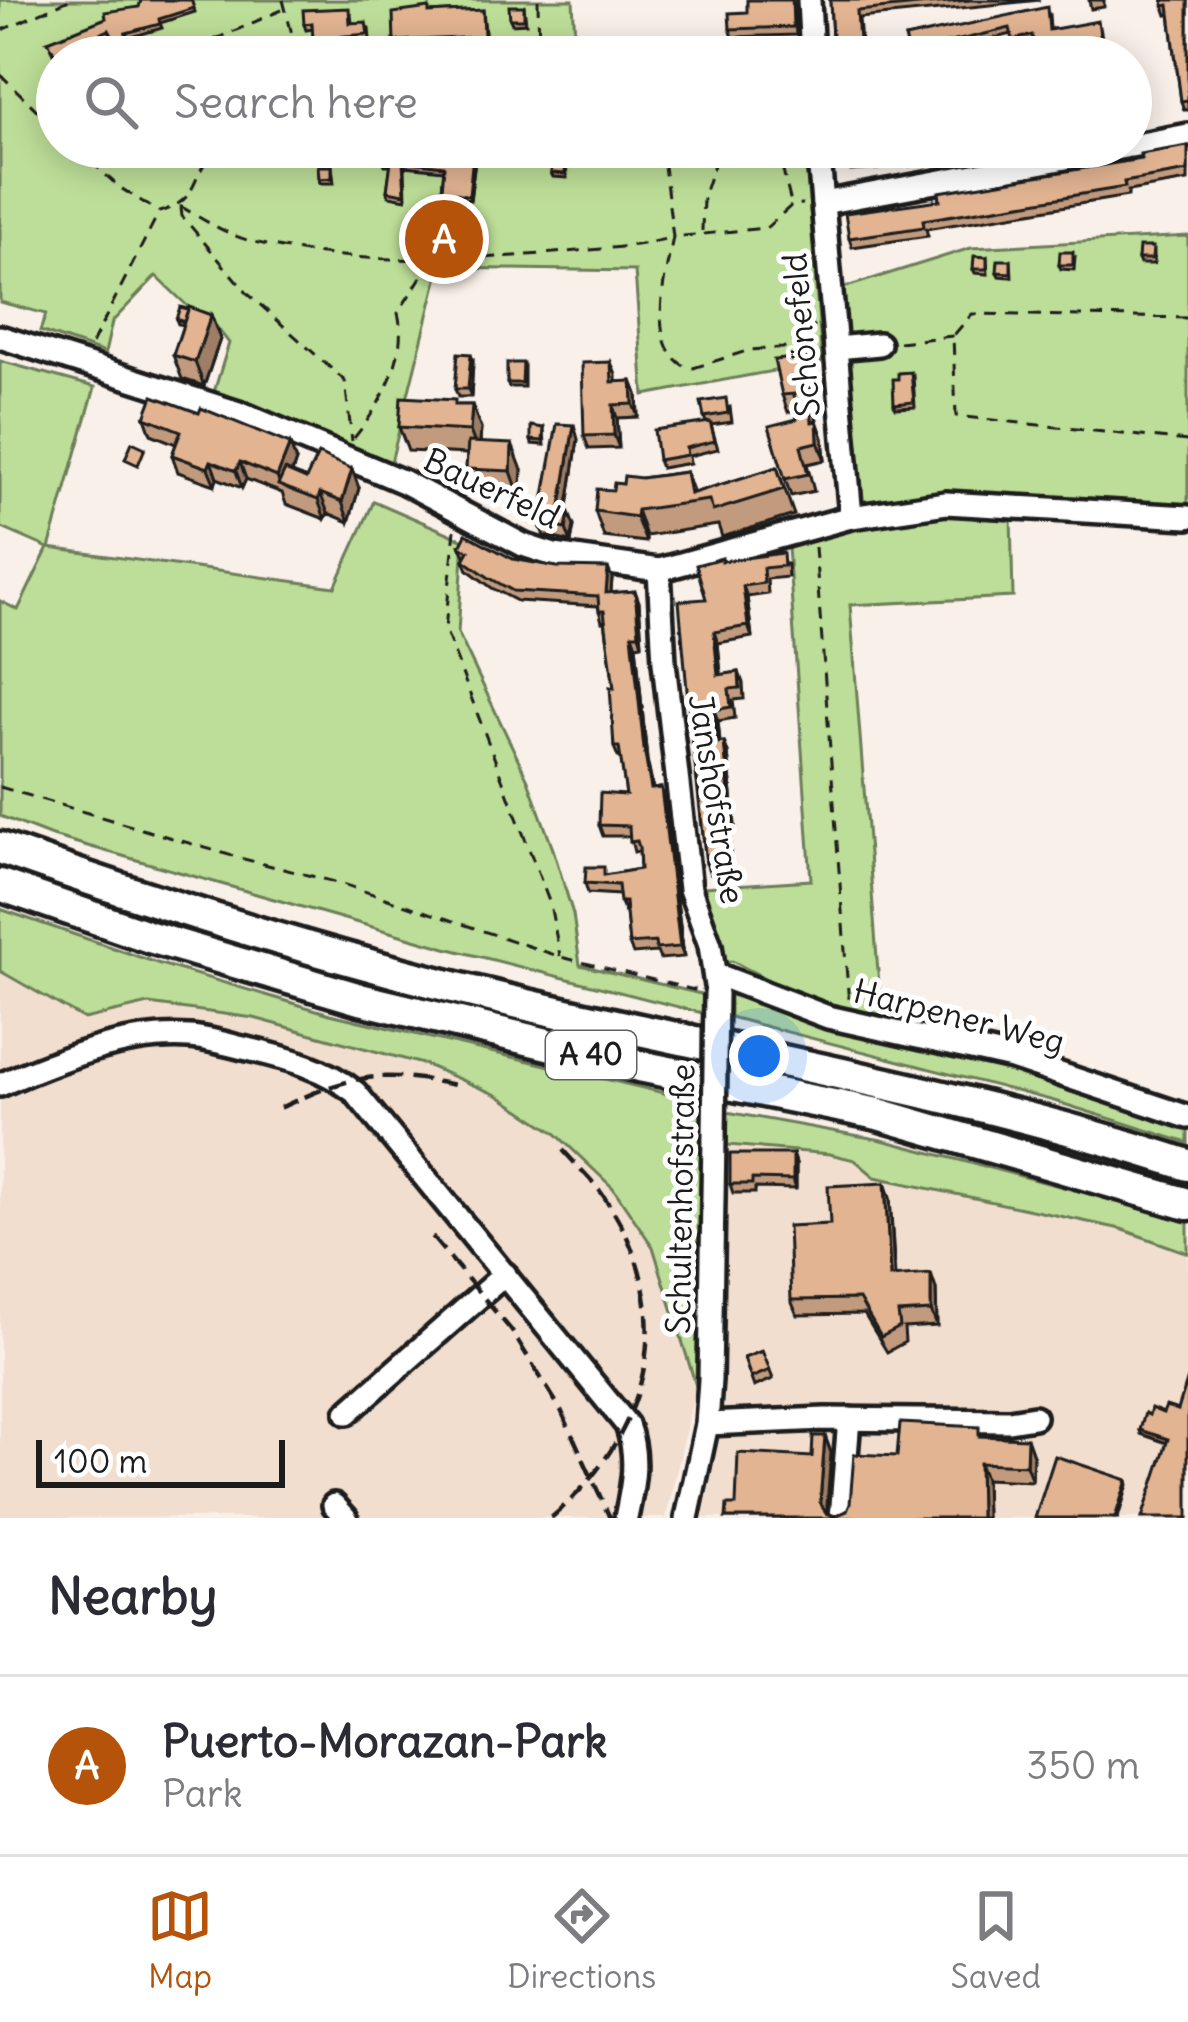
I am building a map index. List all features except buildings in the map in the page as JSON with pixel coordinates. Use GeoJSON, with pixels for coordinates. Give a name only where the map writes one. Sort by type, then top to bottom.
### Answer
{"type":"FeatureCollection","features":[{"type":"Feature","properties":{"kind":"highway","name":"A 40"},"geometry":{"type":"LineString","coordinates":[[0,848],[162,905],[371,966],[876,1081],[1105,1138],[1188,1165]]}},
{"type":"Feature","properties":{"kind":"highway","name":"A 40"},"geometry":{"type":"LineString","coordinates":[[0,885],[150,937],[360,999],[639,1066],[878,1114],[1188,1204]]}},
{"type":"Feature","properties":{"kind":"street"},"geometry":{"type":"LineString","coordinates":[[809,0],[811,36]]}},
{"type":"Feature","properties":{"kind":"street"},"geometry":{"type":"LineString","coordinates":[[1152,142],[1188,135]]}},
{"type":"Feature","properties":{"kind":"street","name":"Schönefeld"},"geometry":{"type":"LineString","coordinates":[[820,168],[851,517]]}},
{"type":"Feature","properties":{"kind":"street"},"geometry":{"type":"LineString","coordinates":[[823,203],[1010,168]]}},
{"type":"Feature","properties":{"kind":"street","name":"Bauerfeld"},"geometry":{"type":"LineString","coordinates":[[0,337],[351,449],[540,552],[659,570],[851,517],[966,502],[1188,517]]}},
{"type":"Feature","properties":{"kind":"street"},"geometry":{"type":"LineString","coordinates":[[836,348],[887,343]]}},
{"type":"Feature","properties":{"kind":"street","name":"Janshofstraße"},"geometry":{"type":"LineString","coordinates":[[659,570],[661,633],[690,890],[708,985]]}},
{"type":"Feature","properties":{"kind":"street","name":"Harpener Weg"},"geometry":{"type":"LineString","coordinates":[[708,985],[1012,1058],[1188,1118]]}},
{"type":"Feature","properties":{"kind":"street","name":"Schultenhofstraße"},"geometry":{"type":"LineString","coordinates":[[687,1518],[707,1424],[714,1277],[708,985]]}},
{"type":"Feature","properties":{"kind":"street"},"geometry":{"type":"LineString","coordinates":[[0,1085],[49,1063],[124,1043],[189,1036],[324,1071],[355,1092],[627,1425],[634,1444],[634,1476],[626,1518]]}},
{"type":"Feature","properties":{"kind":"street"},"geometry":{"type":"LineString","coordinates":[[347,1413],[505,1274]]}},
{"type":"Feature","properties":{"kind":"street"},"geometry":{"type":"LineString","coordinates":[[707,1424],[1034,1417]]}},
{"type":"Feature","properties":{"kind":"street"},"geometry":{"type":"LineString","coordinates":[[841,1518],[849,1419]]}},
{"type":"Feature","properties":{"kind":"path"},"geometry":{"type":"LineString","coordinates":[[0,32],[69,0]]}},
{"type":"Feature","properties":{"kind":"path"},"geometry":{"type":"LineString","coordinates":[[283,0],[292,36]]}},
{"type":"Feature","properties":{"kind":"path"},"geometry":{"type":"LineString","coordinates":[[538,0],[539,36]]}},
{"type":"Feature","properties":{"kind":"path"},"geometry":{"type":"LineString","coordinates":[[223,36],[284,9]]}},
{"type":"Feature","properties":{"kind":"path"},"geometry":{"type":"LineString","coordinates":[[0,74],[36,109]]}},
{"type":"Feature","properties":{"kind":"path"},"geometry":{"type":"LineString","coordinates":[[98,168],[159,212]]}},
{"type":"Feature","properties":{"kind":"path"},"geometry":{"type":"LineString","coordinates":[[83,362],[159,212],[188,199],[200,168]]}},
{"type":"Feature","properties":{"kind":"path"},"geometry":{"type":"LineString","coordinates":[[664,168],[674,237],[665,273],[664,330],[672,357],[683,367],[698,369],[742,352],[783,348],[832,315]]}},
{"type":"Feature","properties":{"kind":"path"},"geometry":{"type":"LineString","coordinates":[[702,233],[703,197],[713,168]]}},
{"type":"Feature","properties":{"kind":"path"},"geometry":{"type":"LineString","coordinates":[[782,168],[792,205]]}},
{"type":"Feature","properties":{"kind":"path"},"geometry":{"type":"LineString","coordinates":[[180,206],[224,231],[262,244],[433,259],[580,251],[766,228],[792,205],[823,203]]}},
{"type":"Feature","properties":{"kind":"path"},"geometry":{"type":"LineString","coordinates":[[180,206],[182,216],[248,293],[345,381],[351,449]]}},
{"type":"Feature","properties":{"kind":"path"},"geometry":{"type":"LineString","coordinates":[[351,449],[378,404],[398,350],[398,313],[433,259]]}},
{"type":"Feature","properties":{"kind":"path"},"geometry":{"type":"LineString","coordinates":[[1188,318],[971,314],[953,336],[956,416],[1188,441]]}},
{"type":"Feature","properties":{"kind":"path"},"geometry":{"type":"LineString","coordinates":[[887,343],[953,336]]}},
{"type":"Feature","properties":{"kind":"path"},"geometry":{"type":"LineString","coordinates":[[457,510],[445,629],[550,904],[561,957]]}},
{"type":"Feature","properties":{"kind":"path"},"geometry":{"type":"LineString","coordinates":[[814,528],[849,1011]]}},
{"type":"Feature","properties":{"kind":"path"},"geometry":{"type":"LineString","coordinates":[[0,787],[343,884],[561,957],[708,985]]}},
{"type":"Feature","properties":{"kind":"shaded area"},"geometry":{"type":"Polygon","coordinates":[[[0,971],[83,1019],[149,1004],[254,1018],[426,1065],[497,1095],[554,1132],[613,1188],[653,1247],[696,1386],[666,1518],[0,1518],[0,971]]]}},
{"type":"Feature","properties":{"kind":"shaded area"},"geometry":{"type":"Polygon","coordinates":[[[727,1145],[830,1154],[855,1160],[875,1178],[1121,1229],[1188,1253],[1188,1518],[703,1518],[724,1419],[727,1145]]]}},
{"type":"Feature","properties":{"kind":"green space"},"geometry":{"type":"Polygon","coordinates":[[[0,0],[573,0],[575,36],[36,36],[36,168],[807,168],[822,362],[644,395],[635,271],[440,268],[391,462],[214,392],[229,343],[208,316],[199,317],[156,276],[112,322],[105,353],[40,331],[46,314],[0,302],[0,0]]]}},
{"type":"Feature","properties":{"kind":"green space"},"geometry":{"type":"Polygon","coordinates":[[[1188,236],[1188,505],[947,492],[862,502],[843,288],[971,248],[1188,236]]]}},
{"type":"Feature","properties":{"kind":"green space"},"geometry":{"type":"Polygon","coordinates":[[[0,361],[95,387],[49,548],[335,587],[374,501],[464,540],[458,633],[528,780],[573,914],[580,965],[705,995],[702,1013],[446,948],[49,835],[0,816],[0,601],[18,610],[48,548],[0,527],[0,361]]]}},
{"type":"Feature","properties":{"kind":"green space"},"geometry":{"type":"Polygon","coordinates":[[[955,515],[1011,516],[1013,597],[850,605],[882,1024],[819,1006],[732,961],[725,962],[704,887],[811,880],[788,547],[845,531],[955,515]]]}},
{"type":"Feature","properties":{"kind":"green space"},"geometry":{"type":"Polygon","coordinates":[[[0,909],[157,963],[330,1014],[702,1102],[696,1386],[653,1247],[613,1188],[554,1132],[497,1095],[426,1065],[254,1018],[149,1004],[84,1019],[0,971],[0,909]]]}},
{"type":"Feature","properties":{"kind":"green space"},"geometry":{"type":"Polygon","coordinates":[[[730,987],[1011,1065],[1188,1125],[1188,1143],[1054,1101],[730,1017],[730,987]]]}},
{"type":"Feature","properties":{"kind":"green space"},"geometry":{"type":"Polygon","coordinates":[[[727,1112],[882,1140],[1171,1215],[1188,1221],[1188,1253],[1121,1229],[875,1177],[855,1160],[830,1154],[727,1145],[727,1112]]]}},
{"type":"Feature","properties":{"kind":"railway"},"geometry":{"type":"LineString","coordinates":[[280,1108],[368,1078],[460,1086]]}},
{"type":"Feature","properties":{"kind":"railway"},"geometry":{"type":"LineString","coordinates":[[551,1518],[586,1484],[613,1447],[633,1407],[644,1365],[647,1321],[641,1278],[626,1234],[600,1191],[563,1150]]}},
{"type":"Feature","properties":{"kind":"railway"},"geometry":{"type":"LineString","coordinates":[[432,1237],[511,1330],[561,1410],[610,1518]]}},
{"type":"Feature","properties":{"kind":"place","name":"Puerto-Morazan-Park"},"geometry":{"type":"Point","coordinates":[444,239]}}]}
